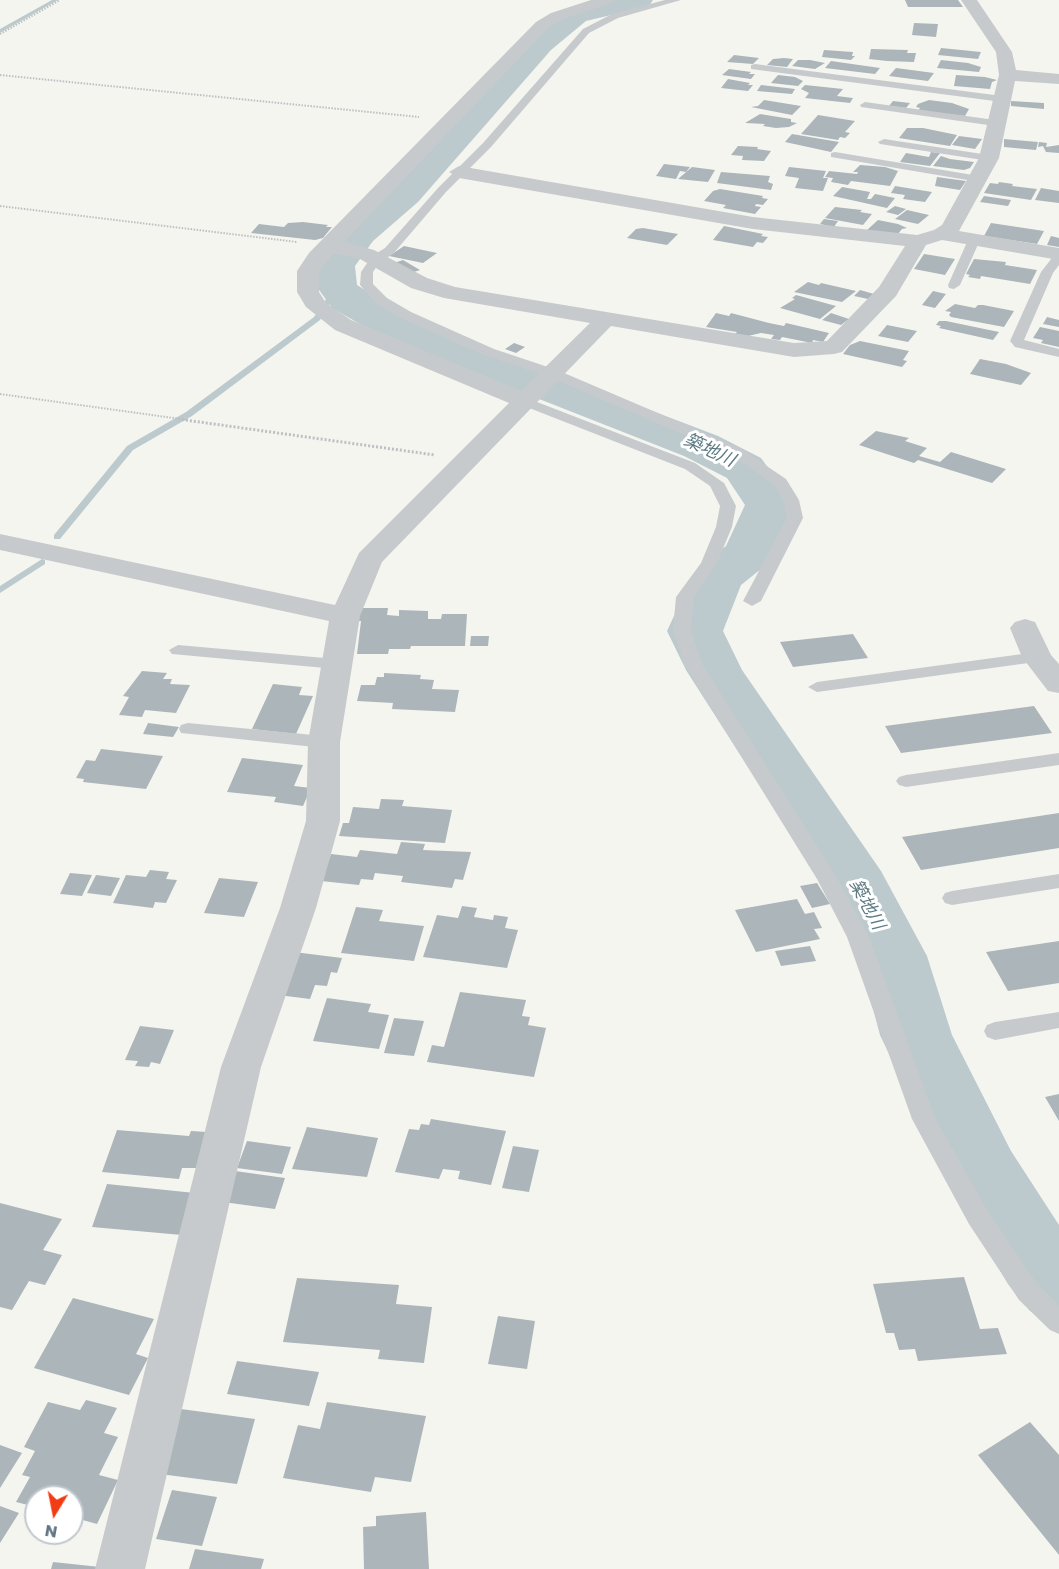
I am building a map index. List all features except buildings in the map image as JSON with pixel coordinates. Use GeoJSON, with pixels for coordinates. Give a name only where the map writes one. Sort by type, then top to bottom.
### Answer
{"type":"FeatureCollection","features":[{"type":"Feature","properties":{"kind":"street"},"geometry":{"type":"LineString","coordinates":[[526,399],[343,325],[317,307],[308,292],[308,272],[449,120],[542,25],[557,16],[607,0]]}},
{"type":"Feature","properties":{"kind":"street"},"geometry":{"type":"LineString","coordinates":[[459,172],[753,223],[918,241],[941,234],[950,229],[989,158],[995,123],[1008,75],[1004,52],[969,0]]}},
{"type":"Feature","properties":{"kind":"street"},"geometry":{"type":"LineString","coordinates":[[1008,75],[1059,80]]}},
{"type":"Feature","properties":{"kind":"street"},"geometry":{"type":"LineString","coordinates":[[941,234],[1059,255]]}},
{"type":"Feature","properties":{"kind":"street"},"geometry":{"type":"LineString","coordinates":[[333,246],[372,257],[419,284],[452,292],[794,350],[834,347],[888,291],[918,241]]}},
{"type":"Feature","properties":{"kind":"street"},"geometry":{"type":"LineString","coordinates":[[120,1569],[241,1067],[298,908],[323,821],[324,742],[345,616],[369,559],[465,459],[607,318]]}},
{"type":"Feature","properties":{"kind":"street"},"geometry":{"type":"LineString","coordinates":[[0,542],[345,616]]}},
{"type":"Feature","properties":{"kind":"street"},"geometry":{"type":"LineString","coordinates":[[1025,628],[1037,657],[1059,684]]}},
{"type":"Feature","properties":{"kind":"lane"},"geometry":{"type":"LineString","coordinates":[[676,0],[615,16],[586,31],[488,145],[459,172],[389,251],[372,257],[366,285],[382,301],[406,315],[489,352],[551,374],[735,451],[762,467],[781,482],[791,500],[795,518],[752,602]]}},
{"type":"Feature","properties":{"kind":"lane"},"geometry":{"type":"LineString","coordinates":[[755,67],[1002,99]]}},
{"type":"Feature","properties":{"kind":"lane"},"geometry":{"type":"LineString","coordinates":[[865,105],[995,123]]}},
{"type":"Feature","properties":{"kind":"lane"},"geometry":{"type":"LineString","coordinates":[[884,141],[989,158]]}},
{"type":"Feature","properties":{"kind":"lane"},"geometry":{"type":"LineString","coordinates":[[835,155],[979,179]]}},
{"type":"Feature","properties":{"kind":"lane"},"geometry":{"type":"LineString","coordinates":[[954,285],[974,240]]}},
{"type":"Feature","properties":{"kind":"lane"},"geometry":{"type":"LineString","coordinates":[[1059,255],[1047,272],[1017,341],[1020,344],[1059,353]]}},
{"type":"Feature","properties":{"kind":"lane"},"geometry":{"type":"LineString","coordinates":[[526,399],[690,466],[716,483],[728,506],[724,527],[709,562],[685,597],[682,630],[693,664],[827,879],[858,937],[924,1119],[978,1217],[1028,1292],[1059,1322]]}},
{"type":"Feature","properties":{"kind":"lane"},"geometry":{"type":"LineString","coordinates":[[178,650],[336,664]]}},
{"type":"Feature","properties":{"kind":"lane"},"geometry":{"type":"LineString","coordinates":[[817,687],[1037,657]]}},
{"type":"Feature","properties":{"kind":"lane"},"geometry":{"type":"LineString","coordinates":[[188,729],[324,742]]}},
{"type":"Feature","properties":{"kind":"lane"},"geometry":{"type":"LineString","coordinates":[[906,782],[1059,759]]}},
{"type":"Feature","properties":{"kind":"lane"},"geometry":{"type":"LineString","coordinates":[[952,898],[1059,881]]}},
{"type":"Feature","properties":{"kind":"lane"},"geometry":{"type":"LineString","coordinates":[[995,1031],[1059,1020]]}},
{"type":"Feature","properties":{"kind":"path"},"geometry":{"type":"LineString","coordinates":[[0,34],[60,0]]}},
{"type":"Feature","properties":{"kind":"path"},"geometry":{"type":"LineString","coordinates":[[0,75],[449,120]]}},
{"type":"Feature","properties":{"kind":"path"},"geometry":{"type":"LineString","coordinates":[[0,206],[333,246]]}},
{"type":"Feature","properties":{"kind":"path"},"geometry":{"type":"LineString","coordinates":[[0,394],[465,459]]}},
{"type":"Feature","properties":{"kind":"waterway"},"geometry":{"type":"LineString","coordinates":[[0,31],[56,0]]}},
{"type":"Feature","properties":{"kind":"waterway","name":"築地川"},"geometry":{"type":"LineString","coordinates":[[639,0],[576,15],[540,43],[405,194],[359,233],[335,266],[337,287],[347,299],[399,329],[701,446],[744,468],[770,505],[748,554],[718,577],[695,631],[714,670],[848,871],[893,956],[916,1035],[983,1173],[1037,1260],[1059,1286]]}},
{"type":"Feature","properties":{"kind":"waterway"},"geometry":{"type":"LineString","coordinates":[[57,537],[130,448],[189,414],[317,318],[337,287]]}},
{"type":"Feature","properties":{"kind":"waterway"},"geometry":{"type":"LineString","coordinates":[[0,590],[42,562]]}}]}
